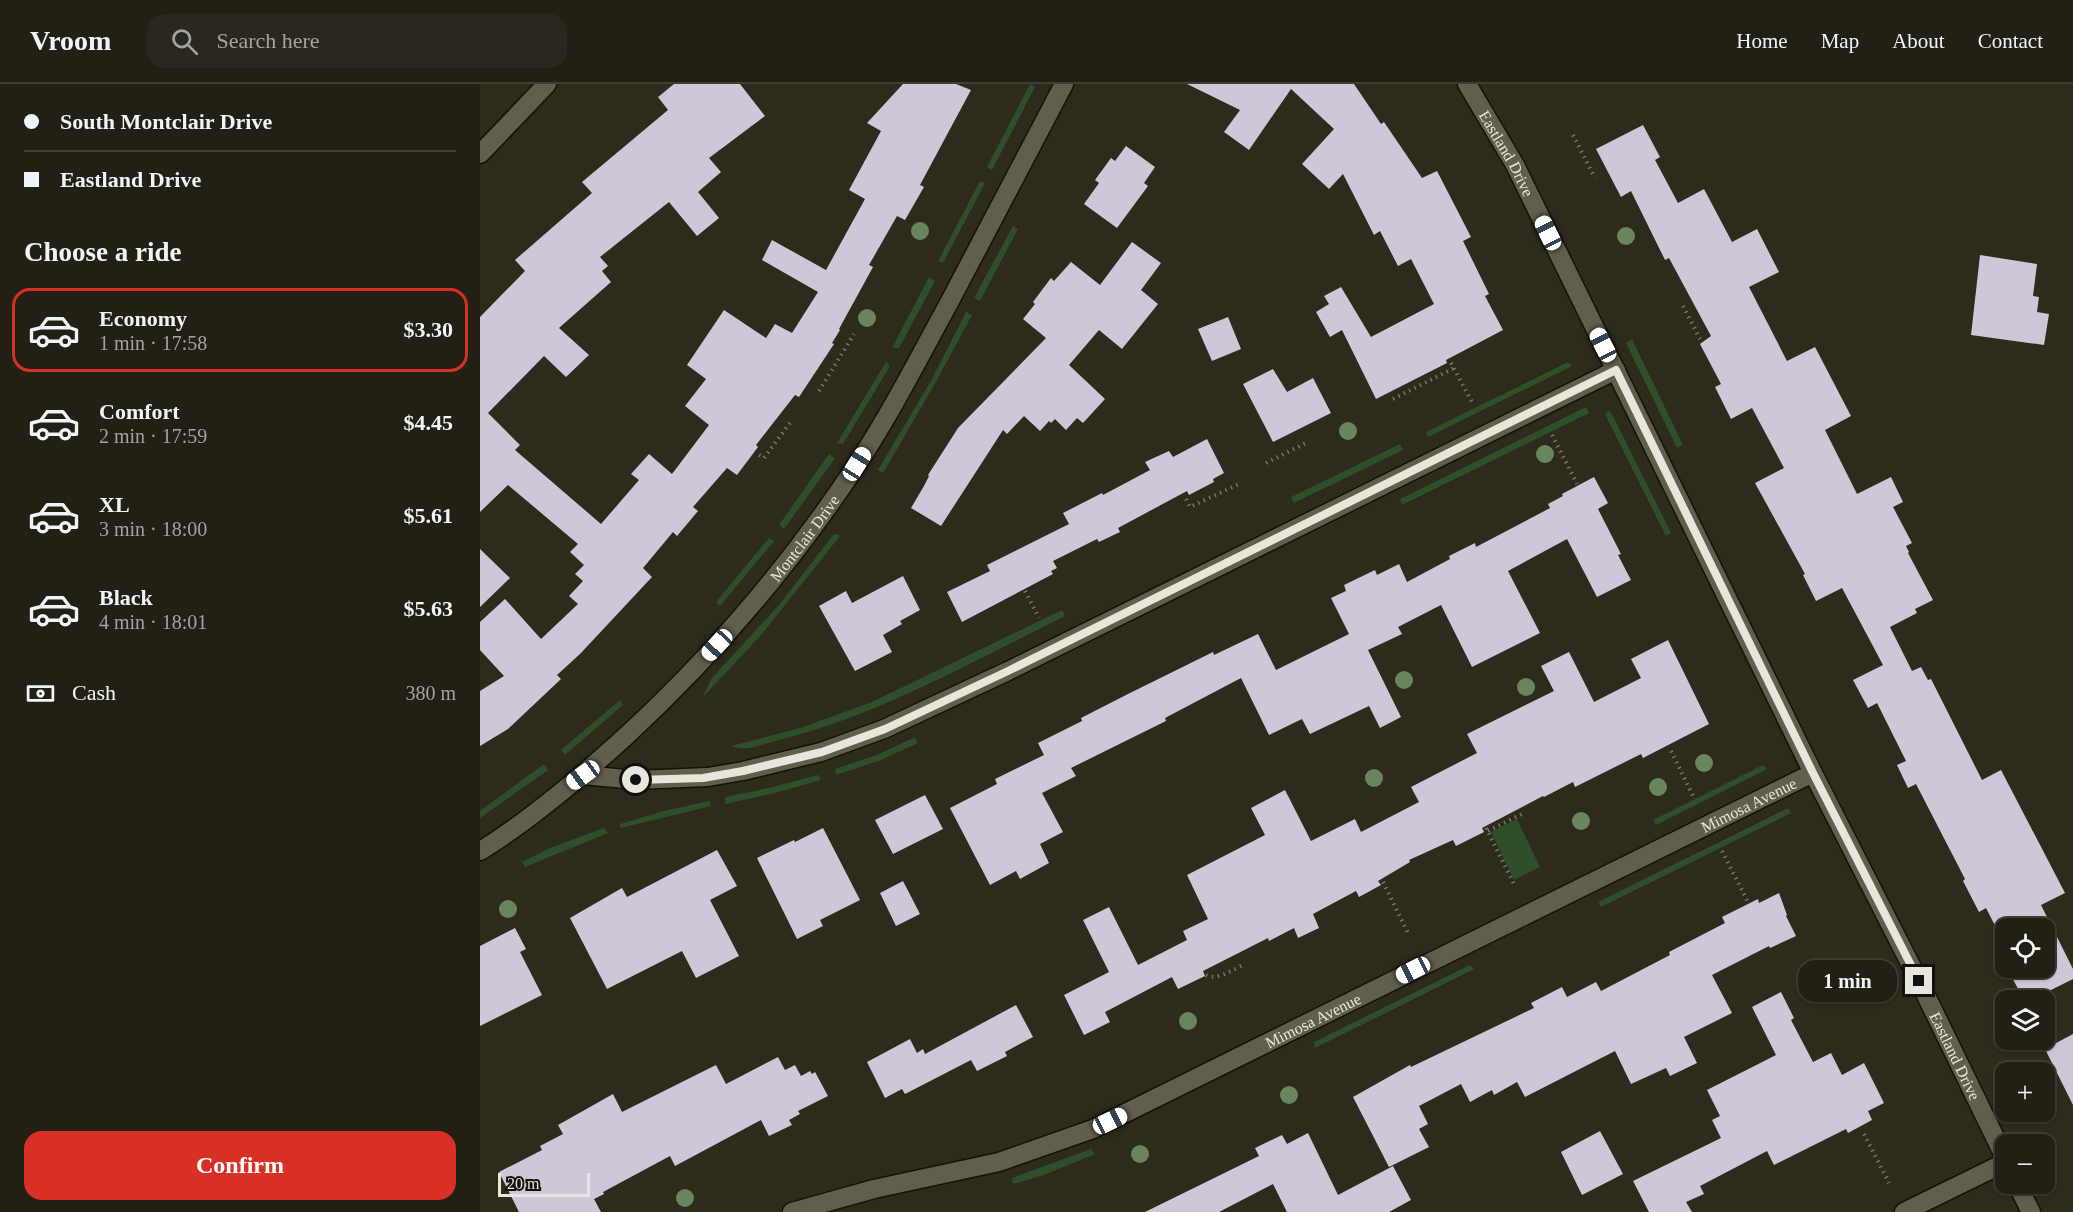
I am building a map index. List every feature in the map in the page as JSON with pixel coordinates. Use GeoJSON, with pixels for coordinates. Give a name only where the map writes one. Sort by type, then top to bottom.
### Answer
{"type":"FeatureCollection","features":[{"type":"Feature","properties":{"kind":"street"},"geometry":{"type":"LineString","coordinates":[[480,154],[547,84]]}},
{"type":"Feature","properties":{"kind":"street","name":"Montclair Drive"},"geometry":{"type":"LineString","coordinates":[[480,851],[583,775],[659,705],[729,632],[822,516],[887,417],[1064,84]]}},
{"type":"Feature","properties":{"kind":"street","name":"Eastland Drive"},"geometry":{"type":"LineString","coordinates":[[1467,84],[1515,165],[1995,1138]]}},
{"type":"Feature","properties":{"kind":"street"},"geometry":{"type":"LineString","coordinates":[[583,775],[636,780],[708,777],[822,752],[885,729],[1018,666],[1616,370]]}},
{"type":"Feature","properties":{"kind":"street","name":"Mimosa Avenue"},"geometry":{"type":"LineString","coordinates":[[792,1212],[874,1189],[999,1162],[1093,1129],[1813,773]]}},
{"type":"Feature","properties":{"kind":"street"},"geometry":{"type":"LineString","coordinates":[[1904,1212],[1995,1166]]}},
{"type":"Feature","properties":{"kind":"street"},"geometry":{"type":"LineString","coordinates":[[2022,1194],[2031,1212]]}},
{"type":"Feature","properties":{"kind":"path"},"geometry":{"type":"LineString","coordinates":[[1573,135],[1595,178]]}},
{"type":"Feature","properties":{"kind":"path"},"geometry":{"type":"LineString","coordinates":[[1683,306],[1700,339]]}},
{"type":"Feature","properties":{"kind":"path"},"geometry":{"type":"LineString","coordinates":[[819,391],[854,334]]}},
{"type":"Feature","properties":{"kind":"path"},"geometry":{"type":"LineString","coordinates":[[1451,363],[1473,404]]}},
{"type":"Feature","properties":{"kind":"path"},"geometry":{"type":"LineString","coordinates":[[1393,399],[1454,368]]}},
{"type":"Feature","properties":{"kind":"path"},"geometry":{"type":"LineString","coordinates":[[759,455],[764,458],[792,420]]}},
{"type":"Feature","properties":{"kind":"path"},"geometry":{"type":"LineString","coordinates":[[1552,435],[1577,484]]}},
{"type":"Feature","properties":{"kind":"path"},"geometry":{"type":"LineString","coordinates":[[1266,463],[1306,443]]}},
{"type":"Feature","properties":{"kind":"path"},"geometry":{"type":"LineString","coordinates":[[1186,499],[1190,507],[1239,483]]}},
{"type":"Feature","properties":{"kind":"path"},"geometry":{"type":"LineString","coordinates":[[1025,591],[1039,618]]}},
{"type":"Feature","properties":{"kind":"path"},"geometry":{"type":"LineString","coordinates":[[1671,751],[1693,796]]}},
{"type":"Feature","properties":{"kind":"path"},"geometry":{"type":"LineString","coordinates":[[1514,884],[1487,830],[1522,814]]}},
{"type":"Feature","properties":{"kind":"path"},"geometry":{"type":"LineString","coordinates":[[1722,851],[1748,902]]}},
{"type":"Feature","properties":{"kind":"path"},"geometry":{"type":"LineString","coordinates":[[1383,882],[1409,936]]}},
{"type":"Feature","properties":{"kind":"path"},"geometry":{"type":"LineString","coordinates":[[1206,975],[1214,978],[1245,964]]}},
{"type":"Feature","properties":{"kind":"path"},"geometry":{"type":"LineString","coordinates":[[1864,1134],[1889,1183]]}},
{"type":"Feature","properties":{"kind":"green space"},"geometry":{"type":"Polygon","coordinates":[[[1030,84],[1035,87],[992,170],[987,167],[1030,84]]]}},
{"type":"Feature","properties":{"kind":"green space"},"geometry":{"type":"Polygon","coordinates":[[[980,181],[985,183],[943,263],[938,261],[980,181]]]}},
{"type":"Feature","properties":{"kind":"green space"},"geometry":{"type":"Polygon","coordinates":[[[1013,226],[1018,229],[980,301],[974,298],[1013,226]]]}},
{"type":"Feature","properties":{"kind":"green space"},"geometry":{"type":"Polygon","coordinates":[[[929,277],[935,281],[899,348],[892,348],[929,277]]]}},
{"type":"Feature","properties":{"kind":"green space"},"geometry":{"type":"Polygon","coordinates":[[[966,312],[972,315],[883,473],[878,470],[932,379],[966,312]]]}},
{"type":"Feature","properties":{"kind":"green space"},"geometry":{"type":"Polygon","coordinates":[[[1632,339],[1683,445],[1677,448],[1626,343],[1632,339]]]}},
{"type":"Feature","properties":{"kind":"green space"},"geometry":{"type":"Polygon","coordinates":[[[886,362],[890,366],[843,444],[837,443],[886,362]]]}},
{"type":"Feature","properties":{"kind":"green space"},"geometry":{"type":"Polygon","coordinates":[[[1568,362],[1572,366],[1428,437],[1426,432],[1568,362]]]}},
{"type":"Feature","properties":{"kind":"green space"},"geometry":{"type":"Polygon","coordinates":[[[1586,407],[1589,413],[1402,505],[1400,499],[1586,407]]]}},
{"type":"Feature","properties":{"kind":"green space"},"geometry":{"type":"Polygon","coordinates":[[[1609,411],[1671,533],[1666,536],[1605,414],[1609,411]]]}},
{"type":"Feature","properties":{"kind":"green space"},"geometry":{"type":"Polygon","coordinates":[[[1400,444],[1403,450],[1294,503],[1291,497],[1400,444]]]}},
{"type":"Feature","properties":{"kind":"green space"},"geometry":{"type":"Polygon","coordinates":[[[829,454],[835,458],[784,529],[779,525],[829,454]]]}},
{"type":"Feature","properties":{"kind":"green space"},"geometry":{"type":"Polygon","coordinates":[[[836,534],[840,536],[761,635],[702,698],[712,678],[779,605],[836,534]]]}},
{"type":"Feature","properties":{"kind":"green space"},"geometry":{"type":"Polygon","coordinates":[[[769,538],[774,541],[720,606],[716,602],[769,538]]]}},
{"type":"Feature","properties":{"kind":"green space"},"geometry":{"type":"Polygon","coordinates":[[[1062,610],[1065,616],[887,703],[813,730],[759,746],[736,748],[731,746],[800,728],[872,702],[1062,610]]]}},
{"type":"Feature","properties":{"kind":"green space"},"geometry":{"type":"Polygon","coordinates":[[[620,700],[623,705],[565,755],[561,750],[620,700]]]}},
{"type":"Feature","properties":{"kind":"green space"},"geometry":{"type":"Polygon","coordinates":[[[913,738],[918,743],[881,760],[836,775],[835,769],[879,754],[913,738]]]}},
{"type":"Feature","properties":{"kind":"green space"},"geometry":{"type":"Polygon","coordinates":[[[544,764],[548,770],[480,818],[480,811],[544,764]]]}},
{"type":"Feature","properties":{"kind":"green space"},"geometry":{"type":"Polygon","coordinates":[[[1763,765],[1767,769],[1656,825],[1653,820],[1763,765]]]}},
{"type":"Feature","properties":{"kind":"green space"},"geometry":{"type":"Polygon","coordinates":[[[818,775],[821,780],[725,804],[725,797],[818,775]]]}},
{"type":"Feature","properties":{"kind":"green space"},"geometry":{"type":"Polygon","coordinates":[[[709,801],[711,806],[621,828],[620,824],[709,801]]]}},
{"type":"Feature","properties":{"kind":"green space"},"geometry":{"type":"Polygon","coordinates":[[[1788,808],[1791,813],[1601,907],[1598,902],[1788,808]]]}},
{"type":"Feature","properties":{"kind":"green space"},"geometry":{"type":"Polygon","coordinates":[[[1517,819],[1540,867],[1514,880],[1491,832],[1517,819]]]}},
{"type":"Feature","properties":{"kind":"green space"},"geometry":{"type":"Polygon","coordinates":[[[604,828],[608,833],[525,867],[522,862],[550,848],[604,828]]]}},
{"type":"Feature","properties":{"kind":"green space"},"geometry":{"type":"Polygon","coordinates":[[[1470,965],[1474,969],[1315,1048],[1314,1042],[1470,965]]]}},
{"type":"Feature","properties":{"kind":"green space"},"geometry":{"type":"Polygon","coordinates":[[[1091,1149],[1095,1154],[1044,1175],[1013,1184],[1012,1178],[1091,1149]]]}},
{"type":"Feature","properties":{"kind":"building"},"geometry":{"type":"Polygon","coordinates":[[[674,84],[740,84],[765,116],[709,158],[721,172],[698,192],[719,218],[697,236],[669,202],[600,257],[608,266],[602,271],[611,282],[559,328],[589,355],[566,377],[544,356],[488,413],[520,445],[515,450],[601,524],[639,480],[631,474],[649,454],[672,474],[709,425],[685,406],[706,379],[687,365],[724,310],[766,338],[775,324],[792,333],[818,292],[762,260],[772,240],[826,270],[865,199],[849,190],[881,131],[867,123],[903,84],[956,84],[971,90],[920,185],[924,187],[905,220],[897,216],[869,265],[873,267],[839,329],[832,343],[834,344],[799,397],[795,395],[756,445],[758,447],[737,475],[727,468],[693,507],[698,511],[677,536],[673,532],[643,568],[652,577],[580,654],[557,675],[561,679],[508,729],[480,746],[480,691],[504,676],[480,650],[480,622],[505,599],[541,639],[578,604],[569,596],[583,581],[575,574],[584,565],[570,552],[578,544],[508,485],[480,512],[480,317],[525,271],[515,260],[592,193],[582,182],[668,110],[658,97],[674,84]]]}},
{"type":"Feature","properties":{"kind":"building"},"geometry":{"type":"Polygon","coordinates":[[[1187,84],[1354,84],[1381,124],[1384,122],[1422,178],[1437,171],[1471,237],[1463,241],[1489,294],[1485,296],[1503,330],[1446,360],[1447,363],[1376,399],[1342,330],[1330,337],[1316,312],[1329,304],[1324,296],[1341,287],[1371,337],[1434,304],[1411,259],[1398,266],[1380,231],[1374,235],[1343,174],[1329,189],[1302,164],[1334,129],[1291,89],[1249,150],[1224,132],[1240,110],[1187,84]]]}},
{"type":"Feature","properties":{"kind":"building"},"geometry":{"type":"Polygon","coordinates":[[[1643,125],[1660,157],[1655,160],[1678,203],[1704,189],[1732,242],[1757,229],[1779,272],[1749,287],[1787,361],[1815,347],[1851,416],[1825,430],[1857,494],[1891,477],[1903,502],[1893,507],[1912,543],[1906,546],[1908,553],[1933,600],[1915,609],[1917,613],[1890,627],[1912,671],[1921,667],[1928,680],[1931,679],[1982,780],[2001,770],[2065,893],[2041,905],[2048,918],[1995,918],[1995,926],[1986,908],[1979,912],[1963,881],[1965,879],[1916,784],[1908,788],[1897,765],[1906,761],[1877,703],[1868,708],[1853,680],[1883,665],[1842,588],[1816,601],[1803,575],[1805,574],[1755,483],[1784,468],[1752,408],[1731,419],[1715,387],[1721,384],[1700,344],[1711,336],[1669,258],[1665,260],[1631,191],[1621,197],[1596,149],[1643,125]]]}},
{"type":"Feature","properties":{"kind":"building"},"geometry":{"type":"Polygon","coordinates":[[[1126,146],[1155,167],[1144,183],[1148,186],[1117,228],[1084,204],[1099,183],[1095,180],[1111,158],[1115,161],[1126,146]]]}},
{"type":"Feature","properties":{"kind":"building"},"geometry":{"type":"Polygon","coordinates":[[[1132,242],[1161,263],[1141,290],[1158,304],[1122,349],[1099,330],[1069,365],[1105,399],[1083,423],[1077,418],[1066,430],[1055,419],[1051,423],[1049,421],[1040,431],[1024,416],[1007,434],[1003,430],[941,526],[911,508],[928,475],[958,428],[1046,338],[1023,319],[1051,278],[1054,281],[1071,262],[1100,285],[1132,242]]]}},
{"type":"Feature","properties":{"kind":"building"},"geometry":{"type":"Polygon","coordinates":[[[1980,255],[2037,264],[2033,296],[2039,297],[2037,312],[2049,314],[2044,345],[1971,335],[1980,255]]]}},
{"type":"Feature","properties":{"kind":"building"},"geometry":{"type":"Polygon","coordinates":[[[1228,317],[1241,349],[1212,361],[1198,329],[1228,317]]]}},
{"type":"Feature","properties":{"kind":"building"},"geometry":{"type":"Polygon","coordinates":[[[1273,369],[1287,392],[1313,378],[1331,413],[1273,442],[1243,384],[1273,369]]]}},
{"type":"Feature","properties":{"kind":"building"},"geometry":{"type":"Polygon","coordinates":[[[1207,439],[1224,473],[1213,479],[1214,482],[1189,495],[1187,491],[1118,528],[1120,532],[1099,542],[1097,539],[1053,561],[1057,568],[1051,571],[1053,574],[962,622],[947,592],[990,571],[987,565],[1069,524],[1063,513],[1150,470],[1145,462],[1169,451],[1173,457],[1207,439]]]}},
{"type":"Feature","properties":{"kind":"building"},"geometry":{"type":"Polygon","coordinates":[[[1594,477],[1608,503],[1598,509],[1621,554],[1618,555],[1631,580],[1597,597],[1567,539],[1508,571],[1540,633],[1472,667],[1441,605],[1398,627],[1402,634],[1368,650],[1401,717],[1380,728],[1369,706],[1310,734],[1302,719],[1269,735],[1241,678],[1165,718],[1166,721],[1071,768],[1076,776],[1042,793],[1063,832],[1040,844],[1049,863],[1020,879],[1016,871],[990,885],[950,808],[997,784],[995,779],[1044,755],[1038,743],[1128,694],[1213,652],[1214,655],[1258,634],[1276,670],[1349,634],[1331,598],[1346,591],[1344,585],[1375,570],[1377,575],[1399,564],[1407,582],[1450,559],[1449,556],[1475,543],[1476,547],[1550,508],[1548,504],[1563,496],[1562,494],[1594,477]]]}},
{"type":"Feature","properties":{"kind":"building"},"geometry":{"type":"Polygon","coordinates":[[[480,549],[510,578],[480,607],[480,549]]]}},
{"type":"Feature","properties":{"kind":"building"},"geometry":{"type":"Polygon","coordinates":[[[903,576],[920,610],[900,621],[902,624],[883,635],[892,652],[855,671],[819,606],[846,591],[852,603],[903,576]]]}},
{"type":"Feature","properties":{"kind":"building"},"geometry":{"type":"Polygon","coordinates":[[[1668,640],[1709,724],[1643,758],[1641,754],[1575,787],[1573,782],[1543,796],[1482,828],[1484,832],[1456,846],[1453,840],[1409,860],[1410,862],[1378,881],[1381,885],[1359,897],[1356,891],[1313,914],[1319,928],[1298,938],[1294,928],[1269,941],[1268,938],[1203,971],[1205,976],[1178,989],[1172,977],[1105,1012],[1110,1022],[1084,1035],[1064,995],[1109,972],[1083,920],[1109,907],[1138,965],[1187,940],[1183,931],[1208,919],[1187,875],[1265,835],[1251,808],[1285,790],[1311,841],[1355,819],[1361,832],[1419,802],[1411,787],[1477,753],[1467,734],[1554,691],[1541,666],[1569,652],[1594,702],[1641,678],[1631,659],[1668,640]]]}},
{"type":"Feature","properties":{"kind":"building"},"geometry":{"type":"Polygon","coordinates":[[[925,795],[943,829],[893,854],[875,820],[925,795]]]}},
{"type":"Feature","properties":{"kind":"building"},"geometry":{"type":"Polygon","coordinates":[[[823,828],[860,900],[820,920],[823,926],[797,939],[757,858],[823,828]]]}},
{"type":"Feature","properties":{"kind":"building"},"geometry":{"type":"Polygon","coordinates":[[[717,850],[737,886],[710,900],[739,956],[696,978],[682,951],[607,989],[570,918],[622,888],[627,897],[717,850]]]}},
{"type":"Feature","properties":{"kind":"building"},"geometry":{"type":"Polygon","coordinates":[[[903,881],[920,914],[896,926],[880,893],[903,881]]]}},
{"type":"Feature","properties":{"kind":"building"},"geometry":{"type":"Polygon","coordinates":[[[1779,893],[1786,916],[1796,936],[1770,948],[1769,946],[1712,975],[1732,1013],[1684,1037],[1697,1063],[1670,1076],[1666,1068],[1631,1084],[1615,1051],[1525,1097],[1517,1082],[1494,1095],[1492,1090],[1470,1102],[1461,1084],[1419,1106],[1428,1124],[1419,1129],[1429,1147],[1389,1167],[1353,1097],[1410,1065],[1411,1067],[1534,1008],[1531,1003],[1562,987],[1567,997],[1596,982],[1601,991],[1725,923],[1722,917],[1758,899],[1759,903],[1779,893]]]}},
{"type":"Feature","properties":{"kind":"building"},"geometry":{"type":"Polygon","coordinates":[[[515,928],[526,949],[520,952],[542,995],[480,1026],[480,946],[515,928]]]}},
{"type":"Feature","properties":{"kind":"building"},"geometry":{"type":"Polygon","coordinates":[[[2055,933],[2073,969],[2073,979],[2051,990],[2019,990],[2012,978],[2055,978],[2055,933]]]}},
{"type":"Feature","properties":{"kind":"building"},"geometry":{"type":"Polygon","coordinates":[[[1781,992],[1794,1018],[1791,1020],[1813,1062],[1831,1053],[1842,1075],[1864,1063],[1884,1103],[1868,1111],[1872,1120],[1848,1133],[1846,1129],[1774,1165],[1767,1151],[1700,1186],[1704,1194],[1686,1202],[1692,1212],[1649,1212],[1633,1181],[1721,1138],[1712,1120],[1720,1116],[1707,1090],[1776,1055],[1752,1007],[1781,992]]]}},
{"type":"Feature","properties":{"kind":"building"},"geometry":{"type":"Polygon","coordinates":[[[1016,1005],[1033,1037],[1005,1052],[1007,1056],[977,1071],[971,1060],[905,1094],[902,1089],[885,1098],[867,1062],[910,1039],[917,1053],[923,1049],[925,1054],[1016,1005]]]}},
{"type":"Feature","properties":{"kind":"building"},"geometry":{"type":"Polygon","coordinates":[[[2073,1034],[2073,1105],[2055,1069],[2055,1062],[2052,1062],[2046,1050],[2055,1050],[2055,1044],[2073,1034]]]}},
{"type":"Feature","properties":{"kind":"building"},"geometry":{"type":"Polygon","coordinates":[[[778,1057],[785,1070],[795,1065],[801,1076],[810,1071],[812,1074],[815,1072],[828,1096],[798,1111],[800,1114],[789,1120],[792,1125],[769,1136],[761,1120],[675,1166],[670,1156],[594,1199],[601,1212],[519,1212],[499,1172],[542,1150],[540,1146],[563,1134],[558,1125],[613,1094],[622,1112],[716,1065],[726,1084],[778,1057]]]}},
{"type":"Feature","properties":{"kind":"building"},"geometry":{"type":"Polygon","coordinates":[[[1600,1131],[1623,1174],[1582,1195],[1561,1152],[1600,1131]]]}},
{"type":"Feature","properties":{"kind":"building"},"geometry":{"type":"Polygon","coordinates":[[[1308,1133],[1338,1195],[1393,1166],[1411,1200],[1389,1212],[1287,1212],[1273,1184],[1219,1212],[1145,1212],[1259,1156],[1255,1148],[1282,1135],[1287,1144],[1308,1133]]]}},
{"type":"Feature","properties":{"kind":"route"},"geometry":{"type":"LineString","coordinates":[[636,780],[703,778],[771,765],[822,752],[914,717],[1616,370],[1813,773],[1919,981]]}}]}
